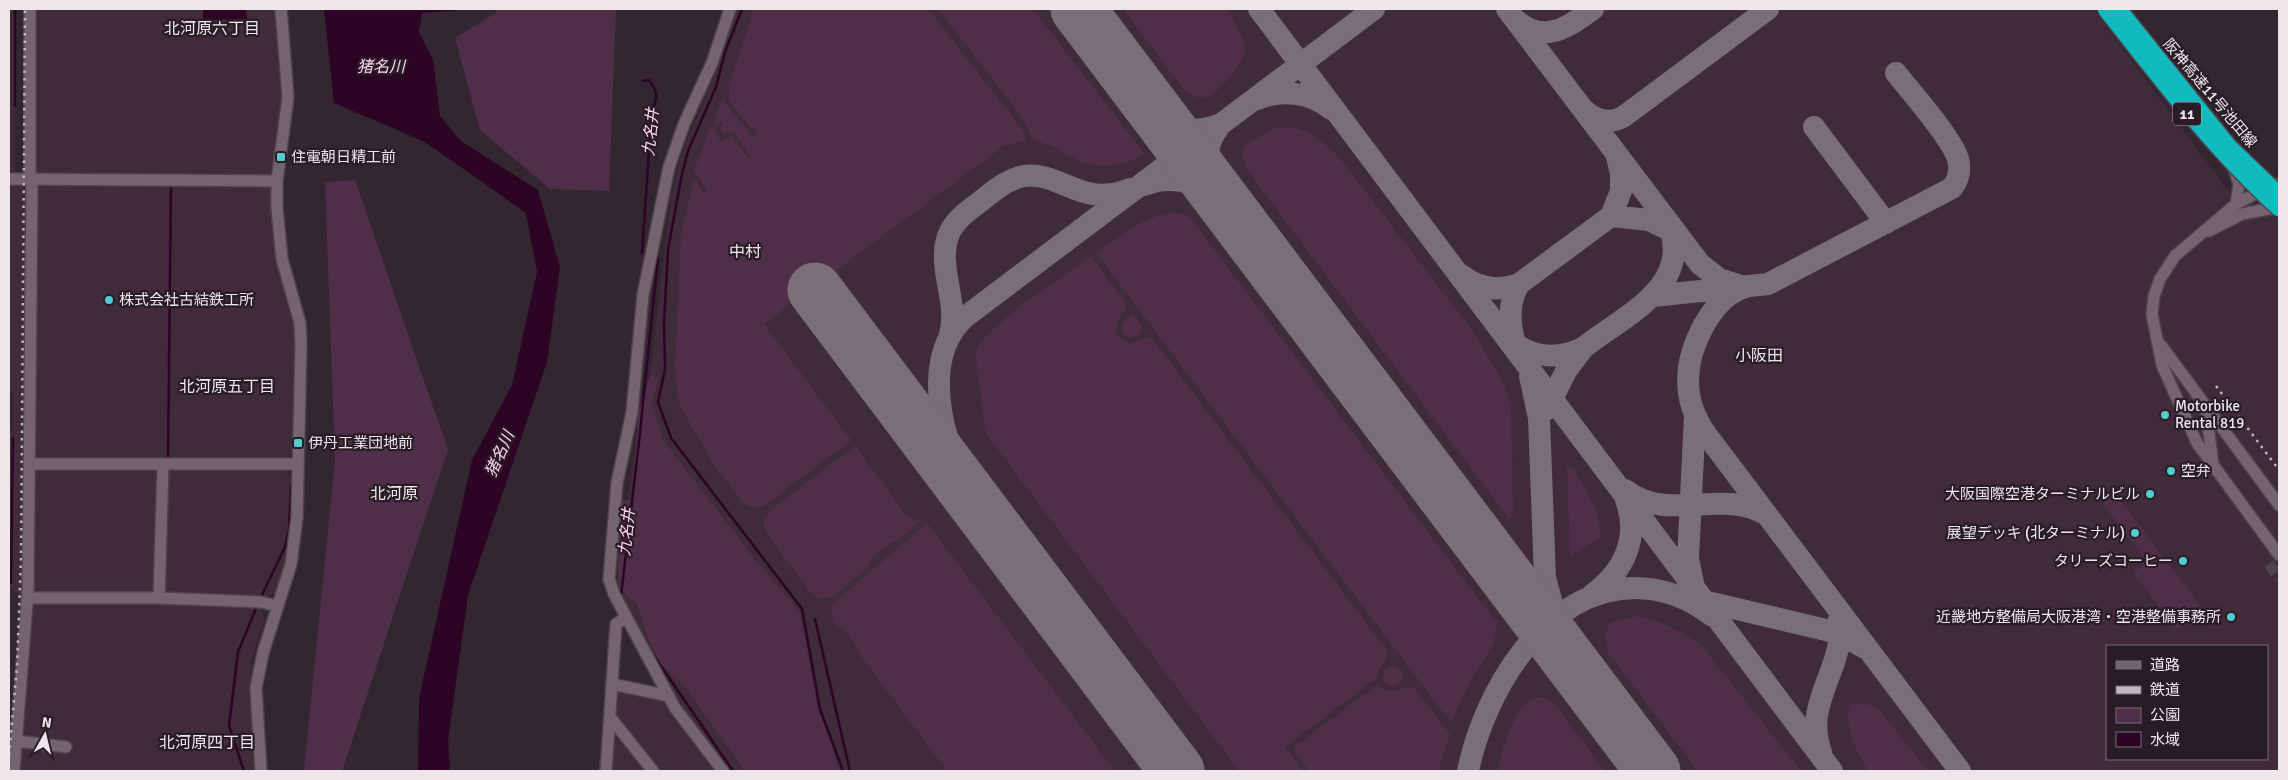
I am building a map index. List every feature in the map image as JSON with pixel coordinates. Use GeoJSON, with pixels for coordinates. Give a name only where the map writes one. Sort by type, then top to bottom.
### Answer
{"type":"FeatureCollection","features":[{"type":"Feature","properties":{"kind":"highway","name":"阪神高速11号池田線"},"geometry":{"type":"LineString","coordinates":[[2105,9],[2194,123],[2245,178],[2279,208]]}},
{"type":"Feature","properties":{"kind":"highway","name":"阪神高速11号池田線"},"geometry":{"type":"LineString","coordinates":[[2119,9],[2223,140],[2279,194]]}},
{"type":"Feature","properties":{"kind":"street"},"geometry":{"type":"LineString","coordinates":[[14,771],[28,598],[32,182],[30,179],[30,9]]}},
{"type":"Feature","properties":{"kind":"street"},"geometry":{"type":"LineString","coordinates":[[262,771],[256,688],[263,653],[291,564],[297,518],[300,323],[282,259],[277,208],[277,181],[288,97],[281,9]]}},
{"type":"Feature","properties":{"kind":"street"},"geometry":{"type":"LineString","coordinates":[[723,771],[669,696],[614,594],[609,579],[617,483],[632,412],[643,294],[674,149],[712,63],[730,9]]}},
{"type":"Feature","properties":{"kind":"street"},"geometry":{"type":"LineString","coordinates":[[2114,9],[2230,160],[2279,208]]}},
{"type":"Feature","properties":{"kind":"street"},"geometry":{"type":"LineString","coordinates":[[2230,160],[2238,184],[2236,204]]}},
{"type":"Feature","properties":{"kind":"street"},"geometry":{"type":"LineString","coordinates":[[9,179],[277,181]]}},
{"type":"Feature","properties":{"kind":"street"},"geometry":{"type":"LineString","coordinates":[[2279,184],[2260,191],[2236,204],[2218,218],[2201,236],[2175,256],[2160,279],[2152,305],[2162,365],[2197,443],[2214,469],[2279,556]]}},
{"type":"Feature","properties":{"kind":"street"},"geometry":{"type":"LineString","coordinates":[[2201,236],[2242,214],[2279,208]]}},
{"type":"Feature","properties":{"kind":"street"},"geometry":{"type":"LineString","coordinates":[[2156,335],[2165,353],[2279,505]]}},
{"type":"Feature","properties":{"kind":"street"},"geometry":{"type":"LineString","coordinates":[[2206,408],[2214,469]]}},
{"type":"Feature","properties":{"kind":"street"},"geometry":{"type":"LineString","coordinates":[[30,464],[163,466],[297,464]]}},
{"type":"Feature","properties":{"kind":"street"},"geometry":{"type":"LineString","coordinates":[[159,598],[163,466]]}},
{"type":"Feature","properties":{"kind":"street"},"geometry":{"type":"LineString","coordinates":[[28,598],[159,598],[261,602],[277,606]]}},
{"type":"Feature","properties":{"kind":"street"},"geometry":{"type":"LineString","coordinates":[[606,771],[616,624],[626,617]]}},
{"type":"Feature","properties":{"kind":"street"},"geometry":{"type":"LineString","coordinates":[[612,684],[669,696]]}},
{"type":"Feature","properties":{"kind":"street"},"geometry":{"type":"LineString","coordinates":[[610,716],[653,771]]}},
{"type":"Feature","properties":{"kind":"street"},"geometry":{"type":"LineString","coordinates":[[17,741],[66,747]]}},
{"type":"Feature","properties":{"kind":"shaded area"},"geometry":{"type":"Polygon","coordinates":[[[9,9],[14,9],[15,176],[9,176],[9,9]]]}},
{"type":"Feature","properties":{"kind":"shaded area"},"geometry":{"type":"Polygon","coordinates":[[[34,9],[275,9],[282,100],[271,177],[32,175],[34,9]]]}},
{"type":"Feature","properties":{"kind":"shaded area"},"geometry":{"type":"Polygon","coordinates":[[[735,9],[2094,9],[2223,184],[2243,207],[2279,196],[2279,771],[729,771],[694,727],[616,586],[632,468],[650,374],[671,195],[682,152],[710,87],[735,9]]]}},
{"type":"Feature","properties":{"kind":"shaded area"},"geometry":{"type":"Polygon","coordinates":[[[9,183],[269,185],[271,187],[273,238],[295,330],[295,438],[287,461],[287,471],[294,487],[294,516],[286,569],[276,592],[266,597],[261,609],[265,618],[251,661],[254,668],[252,696],[257,771],[16,771],[29,604],[9,586],[9,431],[13,431],[13,392],[9,392],[9,183]]]}},
{"type":"Feature","properties":{"kind":"shaded area"},"geometry":{"type":"Polygon","coordinates":[[[620,689],[661,699],[713,771],[658,771],[615,716],[615,693],[620,689]]]}},
{"type":"Feature","properties":{"kind":"shaded area"},"geometry":{"type":"Polygon","coordinates":[[[619,734],[648,771],[611,771],[613,736],[619,734]]]}},
{"type":"Feature","properties":{"kind":"green space"},"geometry":{"type":"Polygon","coordinates":[[[496,9],[616,9],[609,191],[550,189],[480,130],[455,38],[497,12],[496,9]]]}},
{"type":"Feature","properties":{"kind":"green space"},"geometry":{"type":"Polygon","coordinates":[[[754,9],[928,9],[1023,130],[1026,140],[1004,146],[764,324],[851,440],[764,506],[750,507],[745,505],[715,466],[680,406],[675,367],[681,235],[693,183],[696,181],[704,194],[708,191],[694,170],[710,128],[716,130],[720,141],[732,136],[748,158],[751,157],[733,132],[723,133],[720,127],[723,124],[722,122],[717,125],[715,123],[715,117],[722,99],[754,138],[756,136],[757,127],[751,128],[729,100],[729,83],[754,9]]]}},
{"type":"Feature","properties":{"kind":"green space"},"geometry":{"type":"Polygon","coordinates":[[[938,9],[1033,9],[1144,153],[1125,163],[1095,165],[1081,162],[1048,145],[1034,141],[1022,117],[938,9]]]}},
{"type":"Feature","properties":{"kind":"green space"},"geometry":{"type":"Polygon","coordinates":[[[1123,9],[1227,9],[1239,30],[1245,46],[1244,57],[1235,71],[1215,92],[1205,98],[1196,97],[1184,90],[1123,9]]]}},
{"type":"Feature","properties":{"kind":"green space"},"geometry":{"type":"Polygon","coordinates":[[[1292,127],[1306,131],[1323,142],[1339,157],[1472,330],[1502,380],[1511,406],[1513,515],[1510,520],[1247,170],[1242,156],[1244,146],[1274,128],[1292,127]]]}},
{"type":"Feature","properties":{"kind":"green space"},"geometry":{"type":"Polygon","coordinates":[[[355,180],[448,450],[342,771],[304,771],[335,461],[325,182],[355,180]]]}},
{"type":"Feature","properties":{"kind":"green space"},"geometry":{"type":"Polygon","coordinates":[[[1178,213],[1189,216],[1497,623],[1494,643],[1470,682],[1451,723],[1096,253],[1124,232],[1144,221],[1166,214],[1178,213]]]}},
{"type":"Feature","properties":{"kind":"green space"},"geometry":{"type":"Polygon","coordinates":[[[1091,256],[1126,304],[1118,322],[1117,335],[1129,344],[1151,337],[1388,652],[1377,678],[1285,747],[1303,771],[1239,771],[987,435],[975,351],[996,326],[1011,313],[1091,256]]]}},
{"type":"Feature","properties":{"kind":"green space"},"geometry":{"type":"Polygon","coordinates":[[[1133,315],[1143,327],[1139,336],[1130,338],[1123,334],[1121,325],[1126,317],[1133,315]]]}},
{"type":"Feature","properties":{"kind":"green space"},"geometry":{"type":"Polygon","coordinates":[[[650,375],[659,377],[652,402],[663,440],[756,561],[800,612],[819,714],[826,728],[839,771],[745,771],[683,684],[661,664],[647,636],[637,603],[625,595],[619,583],[621,500],[633,501],[638,415],[650,375]]]}},
{"type":"Feature","properties":{"kind":"green space"},"geometry":{"type":"Polygon","coordinates":[[[855,446],[907,516],[916,520],[924,518],[900,539],[890,543],[873,557],[869,566],[834,596],[823,599],[813,596],[764,530],[764,518],[771,510],[855,446]]]}},
{"type":"Feature","properties":{"kind":"green space"},"geometry":{"type":"Polygon","coordinates":[[[1567,466],[1574,469],[1588,493],[1596,510],[1600,528],[1600,537],[1570,557],[1567,466]]]}},
{"type":"Feature","properties":{"kind":"green space","name":"展望デッキ (北ターミナル)"},"geometry":{"type":"Polygon","coordinates":[[[2116,494],[2203,609],[2176,629],[2133,573],[2147,562],[2103,504],[2116,494]]]}},
{"type":"Feature","properties":{"kind":"green space"},"geometry":{"type":"Polygon","coordinates":[[[927,523],[1115,771],[947,771],[863,659],[847,633],[833,622],[831,609],[834,603],[927,523]]]}},
{"type":"Feature","properties":{"kind":"green space"},"geometry":{"type":"Polygon","coordinates":[[[1640,616],[1673,628],[1703,647],[1801,771],[1698,771],[1608,653],[1605,635],[1610,622],[1640,616]]]}},
{"type":"Feature","properties":{"kind":"green space"},"geometry":{"type":"Polygon","coordinates":[[[1393,666],[1400,669],[1403,676],[1400,683],[1393,686],[1386,683],[1383,676],[1386,669],[1393,666]]]}},
{"type":"Feature","properties":{"kind":"green space"},"geometry":{"type":"Polygon","coordinates":[[[1378,684],[1388,691],[1414,688],[1450,734],[1438,771],[1309,771],[1294,751],[1294,747],[1378,684]]]}},
{"type":"Feature","properties":{"kind":"green space"},"geometry":{"type":"Polygon","coordinates":[[[1535,697],[1544,697],[1557,707],[1605,771],[1498,771],[1502,752],[1515,719],[1521,709],[1535,697]]]}},
{"type":"Feature","properties":{"kind":"green space"},"geometry":{"type":"Polygon","coordinates":[[[1850,704],[1871,705],[1879,709],[1928,771],[1868,771],[1855,747],[1848,723],[1850,704]]]}},
{"type":"Feature","properties":{"kind":"water"},"geometry":{"type":"Polygon","coordinates":[[[203,9],[246,9],[247,19],[203,20],[203,9]]]}},
{"type":"Feature","properties":{"kind":"water","name":"猪名川"},"geometry":{"type":"Polygon","coordinates":[[[324,9],[475,9],[422,13],[419,33],[433,59],[440,116],[461,141],[538,190],[560,267],[547,362],[468,595],[448,741],[450,771],[418,771],[419,698],[472,460],[512,385],[537,272],[526,213],[425,142],[334,103],[324,9]]]}},
{"type":"Feature","properties":{"kind":"waterway"},"geometry":{"type":"LineString","coordinates":[[15,9],[15,106]]}},
{"type":"Feature","properties":{"kind":"waterway"},"geometry":{"type":"LineString","coordinates":[[742,9],[725,52],[716,87],[688,151],[682,174],[668,249],[664,322],[665,369],[658,402],[671,438],[802,609],[820,709],[843,771]]}},
{"type":"Feature","properties":{"kind":"waterway","name":"九名井"},"geometry":{"type":"LineString","coordinates":[[642,253],[652,108],[656,100],[655,90],[649,80],[643,81]]}},
{"type":"Feature","properties":{"kind":"waterway"},"geometry":{"type":"LineString","coordinates":[[168,459],[171,184]]}},
{"type":"Feature","properties":{"kind":"waterway","name":"九名井"},"geometry":{"type":"LineString","coordinates":[[621,596],[658,258]]}},
{"type":"Feature","properties":{"kind":"waterway"},"geometry":{"type":"LineString","coordinates":[[9,583],[11,583],[13,438]]}},
{"type":"Feature","properties":{"kind":"waterway"},"geometry":{"type":"LineString","coordinates":[[260,599],[285,547],[289,530],[291,486]]}},
{"type":"Feature","properties":{"kind":"waterway"},"geometry":{"type":"LineString","coordinates":[[244,771],[229,726],[238,652],[257,606]]}},
{"type":"Feature","properties":{"kind":"waterway"},"geometry":{"type":"LineString","coordinates":[[815,619],[850,771]]}},
{"type":"Feature","properties":{"kind":"waterway","name":"九名井"},"geometry":{"type":"LineString","coordinates":[[652,653],[733,771]]}},
{"type":"Feature","properties":{"kind":"taxiway"},"geometry":{"type":"LineString","coordinates":[[1259,9],[1832,771]]}},
{"type":"Feature","properties":{"kind":"taxiway"},"geometry":{"type":"LineString","coordinates":[[981,511],[957,467],[948,440],[939,386],[941,360],[950,337],[965,317],[1374,9]]}},
{"type":"Feature","properties":{"kind":"taxiway"},"geometry":{"type":"LineString","coordinates":[[1507,9],[1700,264],[1719,279],[1738,285]]}},
{"type":"Feature","properties":{"kind":"taxiway"},"geometry":{"type":"LineString","coordinates":[[1517,21],[1537,32],[1547,32],[1566,27],[1593,9]]}},
{"type":"Feature","properties":{"kind":"taxiway"},"geometry":{"type":"LineString","coordinates":[[1585,111],[1598,119],[1608,121],[1623,117],[1768,9]]}},
{"type":"Feature","properties":{"kind":"taxiway"},"geometry":{"type":"LineString","coordinates":[[1653,296],[1768,284],[1952,188],[1958,178],[1959,171],[1958,159],[1954,150],[1940,128],[1896,73]]}},
{"type":"Feature","properties":{"kind":"taxiway"},"geometry":{"type":"LineString","coordinates":[[1257,99],[1276,94],[1295,94],[1314,99],[1331,109]]}},
{"type":"Feature","properties":{"kind":"taxiway"},"geometry":{"type":"LineString","coordinates":[[1155,110],[1169,121],[1184,128],[1200,129],[1218,125]]}},
{"type":"Feature","properties":{"kind":"taxiway"},"geometry":{"type":"LineString","coordinates":[[1216,191],[1209,175],[1207,158],[1214,134],[1219,127]]}},
{"type":"Feature","properties":{"kind":"taxiway"},"geometry":{"type":"LineString","coordinates":[[1814,127],[1886,223]]}},
{"type":"Feature","properties":{"kind":"taxiway"},"geometry":{"type":"LineString","coordinates":[[1461,275],[1468,280],[1489,288],[1504,288],[1519,284],[1611,216],[1621,191],[1621,174],[1617,157]]}},
{"type":"Feature","properties":{"kind":"taxiway"},"geometry":{"type":"LineString","coordinates":[[950,334],[952,310],[946,273],[945,248],[951,230],[966,212],[1001,186],[1024,176],[1037,176],[1049,179],[1098,195],[1113,194],[1130,189]]}},
{"type":"Feature","properties":{"kind":"taxiway"},"geometry":{"type":"LineString","coordinates":[[1144,185],[1166,180],[1188,182],[1208,190],[1226,204]]}},
{"type":"Feature","properties":{"kind":"taxiway"},"geometry":{"type":"LineString","coordinates":[[1611,216],[1649,220],[1674,232]]}},
{"type":"Feature","properties":{"kind":"taxiway"},"geometry":{"type":"LineString","coordinates":[[1512,342],[1529,351],[1546,356],[1573,352],[1583,348],[1634,311],[1650,298],[1663,283],[1671,266],[1674,247],[1669,225]]}},
{"type":"Feature","properties":{"kind":"taxiway"},"geometry":{"type":"LineString","coordinates":[[1516,346],[1510,315],[1512,299],[1519,284]]}},
{"type":"Feature","properties":{"kind":"taxiway"},"geometry":{"type":"LineString","coordinates":[[1749,286],[1734,292],[1717,306],[1704,325],[1692,352],[1689,366],[1689,394],[1698,421],[1960,771]]}},
{"type":"Feature","properties":{"kind":"taxiway"},"geometry":{"type":"LineString","coordinates":[[1547,409],[1566,371],[1584,347]]}},
{"type":"Feature","properties":{"kind":"taxiway"},"geometry":{"type":"LineString","coordinates":[[1530,376],[1539,418],[1545,578],[1563,644],[1584,681]]}},
{"type":"Feature","properties":{"kind":"taxiway"},"geometry":{"type":"LineString","coordinates":[[1693,583],[1688,559],[1695,415]]}},
{"type":"Feature","properties":{"kind":"taxiway"},"geometry":{"type":"LineString","coordinates":[[1625,490],[1642,500],[1659,504],[1732,504],[1750,507],[1767,515]]}},
{"type":"Feature","properties":{"kind":"taxiway"},"geometry":{"type":"LineString","coordinates":[[1593,594],[1613,575],[1626,553],[1631,527],[1626,500]]}},
{"type":"Feature","properties":{"kind":"taxiway"},"geometry":{"type":"LineString","coordinates":[[1468,771],[1476,741],[1488,710],[1504,679],[1523,651],[1546,626],[1572,606],[1601,593],[1644,588],[1675,595],[1711,615]]}},
{"type":"Feature","properties":{"kind":"taxiway"},"geometry":{"type":"LineString","coordinates":[[1699,600],[1826,630],[1848,638],[1863,647]]}},
{"type":"Feature","properties":{"kind":"taxiway"},"geometry":{"type":"LineString","coordinates":[[1821,752],[1817,734],[1817,716],[1820,700],[1837,653],[1840,636],[1839,619]]}},
{"type":"Feature","properties":{"kind":"runway"},"geometry":{"type":"LineString","coordinates":[[1078,9],[1653,771]]}},
{"type":"Feature","properties":{"kind":"runway"},"geometry":{"type":"LineString","coordinates":[[815,290],[1177,771]]}},
{"type":"Feature","properties":{"kind":"tunnel"},"geometry":{"type":"LineString","coordinates":[[2269,564],[2279,578]]}},
{"type":"Feature","properties":{"kind":"railway"},"geometry":{"type":"LineString","coordinates":[[9,755],[17,666],[21,557],[25,9]]}},
{"type":"Feature","properties":{"kind":"railway"},"geometry":{"type":"LineString","coordinates":[[2216,386],[2279,470]]}},
{"type":"Feature","properties":{"kind":"place","name":"住電朝日精工前"},"geometry":{"type":"Point","coordinates":[281,157]}},
{"type":"Feature","properties":{"kind":"place","name":"株式会社古結鉄工所"},"geometry":{"type":"Point","coordinates":[109,300]}},
{"type":"Feature","properties":{"kind":"place","name":"Motorbike Rental 819"},"geometry":{"type":"Point","coordinates":[2165,415]}},
{"type":"Feature","properties":{"kind":"place","name":"伊丹工業団地前"},"geometry":{"type":"Point","coordinates":[298,443]}},
{"type":"Feature","properties":{"kind":"place","name":"空弁"},"geometry":{"type":"Point","coordinates":[2171,471]}},
{"type":"Feature","properties":{"kind":"place","name":"大阪国際空港ターミナルビル"},"geometry":{"type":"Point","coordinates":[2150,494]}},
{"type":"Feature","properties":{"kind":"place","name":"展望デッキ (北ターミナル)"},"geometry":{"type":"Point","coordinates":[2135,533]}},
{"type":"Feature","properties":{"kind":"place","name":"タリーズコーヒー"},"geometry":{"type":"Point","coordinates":[2183,561]}},
{"type":"Feature","properties":{"kind":"place","name":"近畿地方整備局大阪港湾・空港整備事務所"},"geometry":{"type":"Point","coordinates":[2231,617]}},
{"type":"Feature","properties":{"kind":"district","name":"北河原六丁目"},"geometry":{"type":"Point","coordinates":[212,29]}},
{"type":"Feature","properties":{"kind":"district","name":"中村"},"geometry":{"type":"Point","coordinates":[745,252]}},
{"type":"Feature","properties":{"kind":"district","name":"小阪田"},"geometry":{"type":"Point","coordinates":[1759,356]}},
{"type":"Feature","properties":{"kind":"district","name":"北河原五丁目"},"geometry":{"type":"Point","coordinates":[227,387]}},
{"type":"Feature","properties":{"kind":"district","name":"北河原"},"geometry":{"type":"Point","coordinates":[394,494]}},
{"type":"Feature","properties":{"kind":"district","name":"北河原四丁目"},"geometry":{"type":"Point","coordinates":[207,743]}}]}
